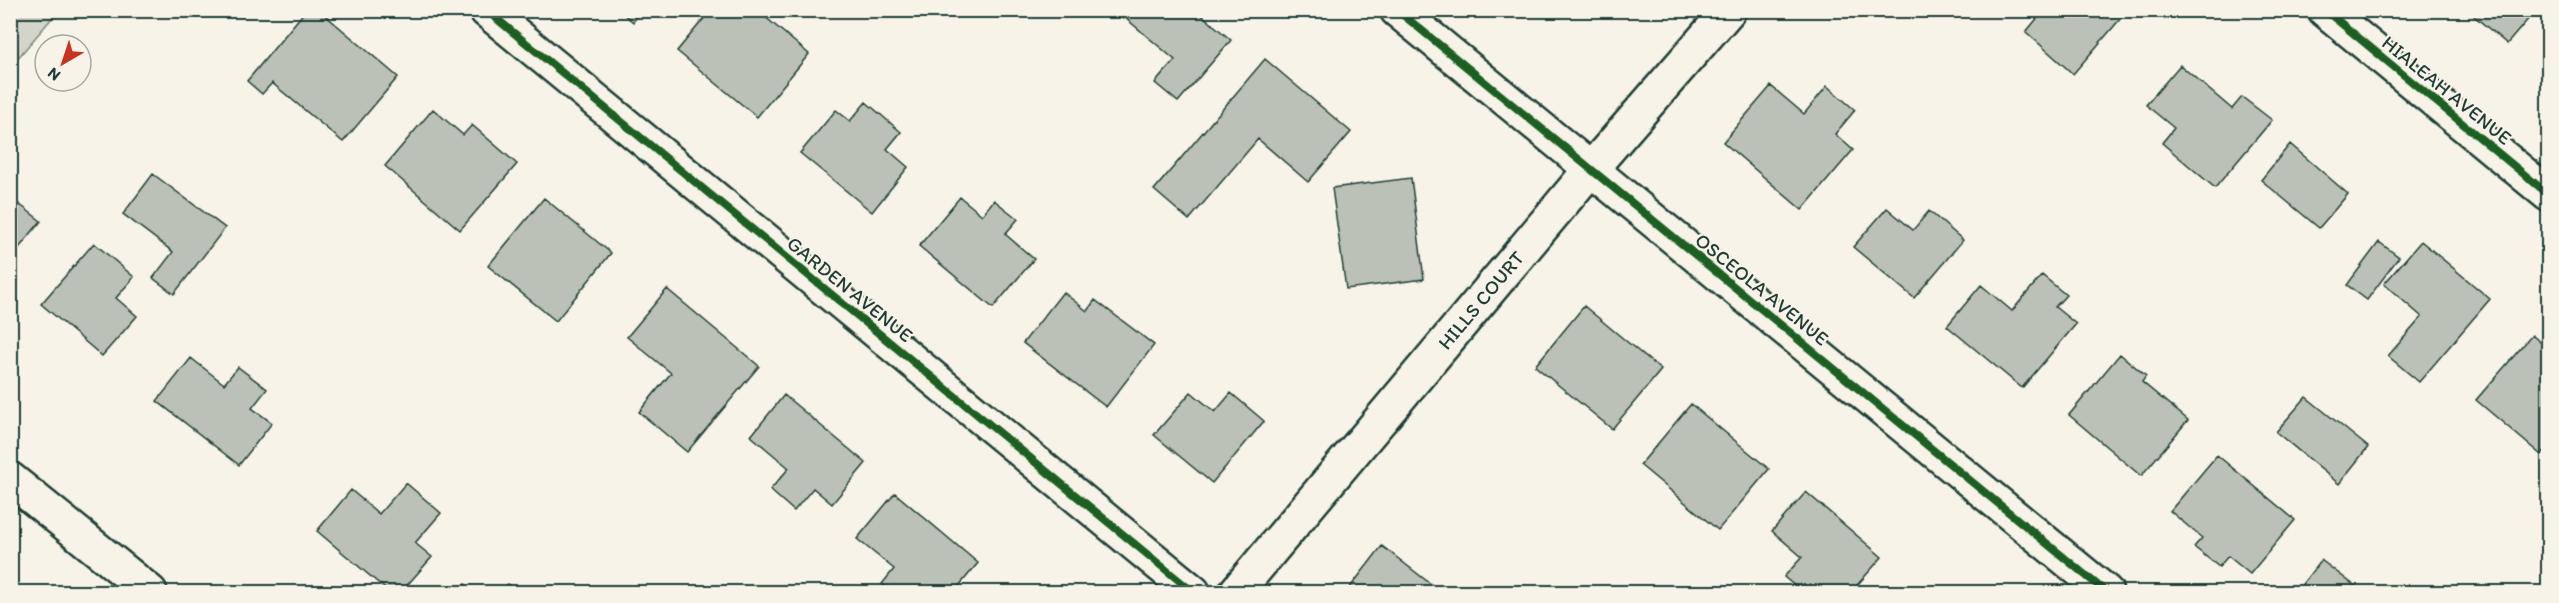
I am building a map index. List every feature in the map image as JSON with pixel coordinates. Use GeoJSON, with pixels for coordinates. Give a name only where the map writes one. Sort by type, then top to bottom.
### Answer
{"type":"FeatureCollection","features":[{"type":"Feature","properties":{"kind":"street","name":"GARDEN AVENUE"},"geometry":{"type":"LineString","coordinates":[[486,10],[1193,592]]}},
{"type":"Feature","properties":{"kind":"street","name":"OSCEOLA AVENUE"},"geometry":{"type":"LineString","coordinates":[[1397,10],[2106,592]]}},
{"type":"Feature","properties":{"kind":"street","name":"HILLS COURT"},"geometry":{"type":"LineString","coordinates":[[1236,592],[1590,170],[1729,10]]}},
{"type":"Feature","properties":{"kind":"street","name":"HIALEAH AVENUE"},"geometry":{"type":"LineString","coordinates":[[2325,10],[2548,194]]}},
{"type":"Feature","properties":{"kind":"street"},"geometry":{"type":"LineString","coordinates":[[10,479],[150,592]]}},
{"type":"Feature","properties":{"kind":"shaded area"},"geometry":{"type":"Polygon","coordinates":[[[10,11],[58,11],[39,33],[33,33],[33,40],[11,66],[10,11]]]}},
{"type":"Feature","properties":{"kind":"building"},"geometry":{"type":"Polygon","coordinates":[[[306,10],[319,10],[398,77],[343,142],[272,83],[262,94],[247,81],[306,10]]]}},
{"type":"Feature","properties":{"kind":"building"},"geometry":{"type":"Polygon","coordinates":[[[619,10],[642,10],[633,22],[619,10]]]}},
{"type":"Feature","properties":{"kind":"building"},"geometry":{"type":"Polygon","coordinates":[[[711,10],[757,10],[809,54],[757,117],[677,51],[711,10]]]}},
{"type":"Feature","properties":{"kind":"building"},"geometry":{"type":"Polygon","coordinates":[[[1116,10],[1196,10],[1231,40],[1178,102],[1155,83],[1175,60],[1116,10]]]}},
{"type":"Feature","properties":{"kind":"building"},"geometry":{"type":"Polygon","coordinates":[[[2044,10],[2128,10],[2073,74],[2026,32],[2044,10]]]}},
{"type":"Feature","properties":{"kind":"building"},"geometry":{"type":"Polygon","coordinates":[[[2467,10],[2536,10],[2507,44],[2467,10]]]}},
{"type":"Feature","properties":{"kind":"building"},"geometry":{"type":"Polygon","coordinates":[[[1265,59],[1351,132],[1308,182],[1258,139],[1189,220],[1154,190],[1265,59]]]}},
{"type":"Feature","properties":{"kind":"building"},"geometry":{"type":"Polygon","coordinates":[[[2180,65],[2232,109],[2242,97],[2272,120],[2215,188],[2162,143],[2174,128],[2146,105],[2180,65]]]}},
{"type":"Feature","properties":{"kind":"building"},"geometry":{"type":"Polygon","coordinates":[[[1771,86],[1804,114],[1827,86],[1855,110],[1835,134],[1853,150],[1802,210],[1723,142],[1771,86]]]}},
{"type":"Feature","properties":{"kind":"building"},"geometry":{"type":"Polygon","coordinates":[[[866,102],[901,132],[887,149],[908,167],[872,212],[800,153],[836,110],[850,121],[866,102]]]}},
{"type":"Feature","properties":{"kind":"building"},"geometry":{"type":"Polygon","coordinates":[[[433,109],[463,135],[472,125],[517,164],[460,230],[385,166],[433,109]]]}},
{"type":"Feature","properties":{"kind":"building"},"geometry":{"type":"Polygon","coordinates":[[[2290,144],[2348,194],[2319,228],[2261,180],[2290,144]]]}},
{"type":"Feature","properties":{"kind":"building"},"geometry":{"type":"Polygon","coordinates":[[[153,174],[225,228],[174,294],[153,278],[173,252],[123,214],[153,174]]]}},
{"type":"Feature","properties":{"kind":"building"},"geometry":{"type":"Polygon","coordinates":[[[1411,178],[1424,279],[1346,289],[1332,188],[1411,178]]]}},
{"type":"Feature","properties":{"kind":"building"},"geometry":{"type":"Polygon","coordinates":[[[10,197],[41,221],[10,259],[10,197]]]}},
{"type":"Feature","properties":{"kind":"building"},"geometry":{"type":"Polygon","coordinates":[[[960,197],[982,215],[994,200],[1018,219],[1005,234],[1034,259],[993,308],[919,246],[960,197]]]}},
{"type":"Feature","properties":{"kind":"building"},"geometry":{"type":"Polygon","coordinates":[[[544,198],[611,253],[556,321],[488,266],[544,198]]]}},
{"type":"Feature","properties":{"kind":"building"},"geometry":{"type":"Polygon","coordinates":[[[1887,208],[1913,230],[1929,211],[1963,240],[1914,298],[1853,247],[1887,208]]]}},
{"type":"Feature","properties":{"kind":"building"},"geometry":{"type":"Polygon","coordinates":[[[2421,241],[2490,299],[2419,382],[2388,356],[2422,317],[2384,284],[2421,241]]]}},
{"type":"Feature","properties":{"kind":"building"},"geometry":{"type":"Polygon","coordinates":[[[2379,242],[2399,257],[2367,300],[2347,285],[2379,242]]]}},
{"type":"Feature","properties":{"kind":"building"},"geometry":{"type":"Polygon","coordinates":[[[94,243],[134,277],[116,298],[137,316],[102,356],[41,304],[94,243]]]}},
{"type":"Feature","properties":{"kind":"building"},"geometry":{"type":"Polygon","coordinates":[[[2042,275],[2066,295],[2055,307],[2076,324],[2022,388],[1947,326],[1981,285],[2012,311],[2042,275]]]}},
{"type":"Feature","properties":{"kind":"building"},"geometry":{"type":"Polygon","coordinates":[[[667,289],[759,366],[687,452],[639,412],[671,373],[627,337],[667,289]]]}},
{"type":"Feature","properties":{"kind":"building"},"geometry":{"type":"Polygon","coordinates":[[[1063,292],[1087,311],[1095,300],[1154,345],[1106,407],[1023,343],[1063,292]]]}},
{"type":"Feature","properties":{"kind":"building"},"geometry":{"type":"Polygon","coordinates":[[[1584,306],[1661,370],[1612,429],[1535,366],[1584,306]]]}},
{"type":"Feature","properties":{"kind":"building"},"geometry":{"type":"Polygon","coordinates":[[[2532,335],[2548,349],[2548,446],[2541,455],[2476,400],[2532,335]]]}},
{"type":"Feature","properties":{"kind":"building"},"geometry":{"type":"Polygon","coordinates":[[[2120,354],[2146,376],[2142,382],[2188,420],[2141,476],[2069,415],[2120,354]]]}},
{"type":"Feature","properties":{"kind":"building"},"geometry":{"type":"Polygon","coordinates":[[[191,358],[224,384],[238,367],[267,389],[252,408],[272,423],[239,465],[157,401],[191,358]]]}},
{"type":"Feature","properties":{"kind":"building"},"geometry":{"type":"Polygon","coordinates":[[[1191,392],[1215,412],[1231,393],[1264,421],[1212,483],[1154,435],[1191,392]]]}},
{"type":"Feature","properties":{"kind":"building"},"geometry":{"type":"Polygon","coordinates":[[[784,395],[866,463],[832,504],[813,488],[794,511],[770,490],[789,468],[751,436],[784,395]]]}},
{"type":"Feature","properties":{"kind":"building"},"geometry":{"type":"Polygon","coordinates":[[[2306,397],[2368,447],[2339,484],[2276,432],[2306,397]]]}},
{"type":"Feature","properties":{"kind":"building"},"geometry":{"type":"Polygon","coordinates":[[[1691,404],[1769,469],[1718,530],[1640,465],[1691,404]]]}},
{"type":"Feature","properties":{"kind":"building"},"geometry":{"type":"Polygon","coordinates":[[[2217,455],[2295,520],[2250,574],[2228,556],[2219,567],[2194,547],[2202,538],[2170,511],[2217,455]]]}},
{"type":"Feature","properties":{"kind":"building"},"geometry":{"type":"Polygon","coordinates":[[[406,483],[441,513],[415,543],[432,557],[401,592],[389,592],[317,531],[351,490],[379,514],[406,483]]]}},
{"type":"Feature","properties":{"kind":"building"},"geometry":{"type":"Polygon","coordinates":[[[1806,492],[1882,557],[1851,592],[1802,592],[1784,577],[1802,557],[1772,531],[1806,492]]]}},
{"type":"Feature","properties":{"kind":"building"},"geometry":{"type":"Polygon","coordinates":[[[895,493],[978,563],[954,592],[923,592],[917,587],[912,592],[893,592],[882,584],[894,569],[857,539],[895,493]]]}},
{"type":"Feature","properties":{"kind":"building"},"geometry":{"type":"Polygon","coordinates":[[[1382,546],[1441,592],[1352,592],[1348,590],[1382,546]]]}},
{"type":"Feature","properties":{"kind":"building"},"geometry":{"type":"Polygon","coordinates":[[[2321,560],[2363,592],[2296,592],[2321,560]]]}},
{"type":"Feature","properties":{"kind":"building"},"geometry":{"type":"Polygon","coordinates":[[[465,584],[475,592],[458,592],[465,584]]]}},
{"type":"Feature","properties":{"kind":"building"},"geometry":{"type":"Polygon","coordinates":[[[508,584],[518,592],[500,592],[508,584]]]}},
{"type":"Feature","properties":{"kind":"cycle path"},"geometry":{"type":"LineString","coordinates":[[486,10],[1193,592]]}},
{"type":"Feature","properties":{"kind":"cycle path"},"geometry":{"type":"LineString","coordinates":[[1397,10],[2106,592]]}},
{"type":"Feature","properties":{"kind":"cycle path"},"geometry":{"type":"LineString","coordinates":[[2325,10],[2548,194]]}}]}
